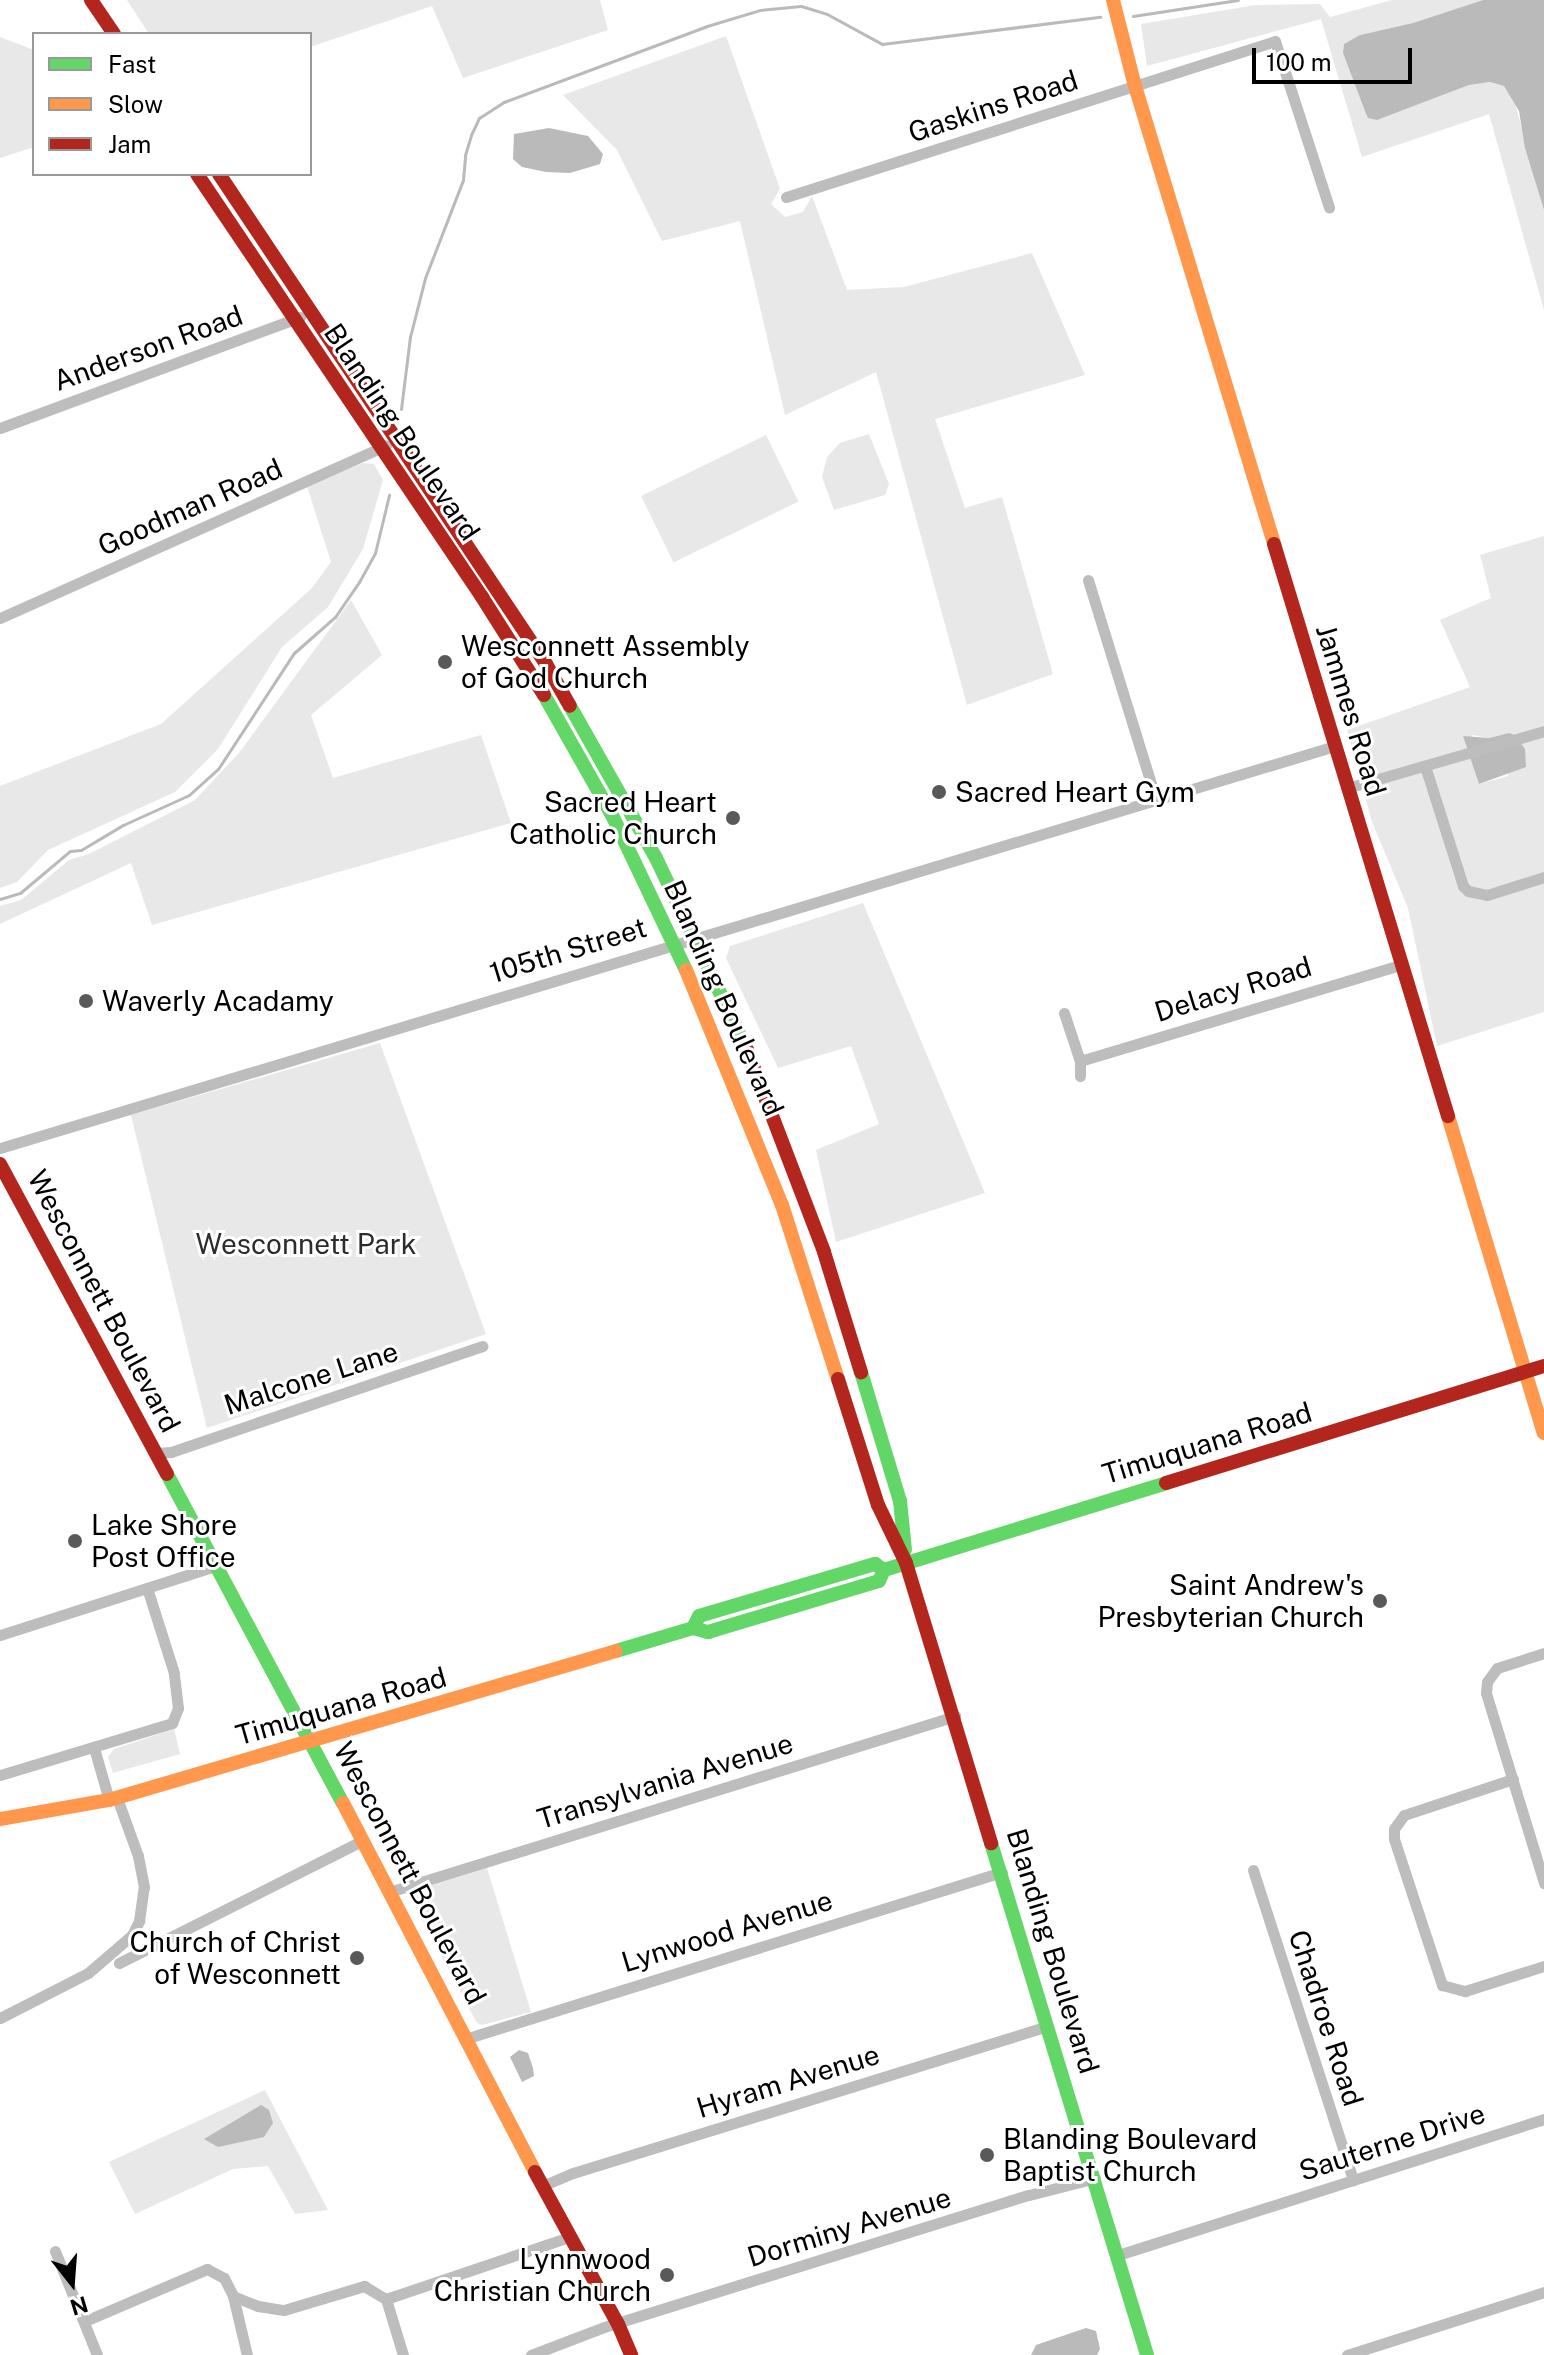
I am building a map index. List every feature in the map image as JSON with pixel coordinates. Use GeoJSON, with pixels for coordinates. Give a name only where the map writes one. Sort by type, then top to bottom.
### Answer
{"type":"FeatureCollection","features":[{"type":"Feature","properties":{"kind":"main road"},"geometry":{"type":"LineString","coordinates":[[80,0],[102,32]]}},
{"type":"Feature","properties":{"kind":"main road"},"geometry":{"type":"LineString","coordinates":[[91,0],[113,32]]}},
{"type":"Feature","properties":{"kind":"main road"},"geometry":{"type":"LineString","coordinates":[[102,0],[124,32]]}},
{"type":"Feature","properties":{"kind":"main road","name":"Jammes Road"},"geometry":{"type":"LineString","coordinates":[[1113,0],[1135,86],[1544,1433]]}},
{"type":"Feature","properties":{"kind":"main road","name":"Blanding Boulevard"},"geometry":{"type":"LineString","coordinates":[[199,176],[482,597],[576,748],[676,943],[741,1094],[814,1298],[878,1505],[906,1563],[1147,2355]]}},
{"type":"Feature","properties":{"kind":"main road","name":"Blanding Boulevard"},"geometry":{"type":"LineString","coordinates":[[220,176],[497,587],[591,739],[695,937],[742,1037],[814,1227],[900,1501],[906,1563]]}},
{"type":"Feature","properties":{"kind":"main road"},"geometry":{"type":"LineString","coordinates":[[741,1094],[759,1121],[782,1138]]}},
{"type":"Feature","properties":{"kind":"main road"},"geometry":{"type":"LineString","coordinates":[[761,1149],[781,1161],[800,1213],[814,1227]]}},
{"type":"Feature","properties":{"kind":"main road","name":"Wesconnett Boulevard"},"geometry":{"type":"LineString","coordinates":[[0,1164],[312,1743],[468,2038],[542,2186],[618,2324],[631,2355]]}},
{"type":"Feature","properties":{"kind":"main road","name":"Timuquana Road"},"geometry":{"type":"LineString","coordinates":[[0,1819],[113,1799],[312,1743],[693,1628],[708,1632],[879,1581],[884,1570],[906,1563],[1544,1366]]}},
{"type":"Feature","properties":{"kind":"street","name":"Gaskins Road"},"geometry":{"type":"LineString","coordinates":[[786,197],[1275,41],[1329,207]]}},
{"type":"Feature","properties":{"kind":"street","name":"Anderson Road"},"geometry":{"type":"LineString","coordinates":[[0,428],[313,313]]}},
{"type":"Feature","properties":{"kind":"street","name":"Goodman Road"},"geometry":{"type":"LineString","coordinates":[[0,618],[398,440]]}},
{"type":"Feature","properties":{"kind":"street"},"geometry":{"type":"LineString","coordinates":[[1088,580],[1156,800]]}},
{"type":"Feature","properties":{"kind":"street"},"geometry":{"type":"LineString","coordinates":[[482,597],[497,587]]}},
{"type":"Feature","properties":{"kind":"street"},"geometry":{"type":"LineString","coordinates":[[1347,788],[1544,731]]}},
{"type":"Feature","properties":{"kind":"street"},"geometry":{"type":"LineString","coordinates":[[576,748],[591,739]]}},
{"type":"Feature","properties":{"kind":"street","name":"105th Street"},"geometry":{"type":"LineString","coordinates":[[0,1148],[1335,746]]}},
{"type":"Feature","properties":{"kind":"street"},"geometry":{"type":"LineString","coordinates":[[1425,766],[1463,886],[1468,891],[1487,895],[1544,877]]}},
{"type":"Feature","properties":{"kind":"street","name":"Delacy Road"},"geometry":{"type":"LineString","coordinates":[[1080,1061],[1401,965]]}},
{"type":"Feature","properties":{"kind":"street"},"geometry":{"type":"LineString","coordinates":[[1064,1013],[1080,1061],[1080,1076]]}},
{"type":"Feature","properties":{"kind":"street","name":"Malcone Lane"},"geometry":{"type":"LineString","coordinates":[[156,1453],[171,1452],[482,1346]]}},
{"type":"Feature","properties":{"kind":"street"},"geometry":{"type":"LineString","coordinates":[[0,1635],[215,1566]]}},
{"type":"Feature","properties":{"kind":"street"},"geometry":{"type":"LineString","coordinates":[[0,1775],[165,1727],[177,1716],[174,1673],[147,1588]]}},
{"type":"Feature","properties":{"kind":"street"},"geometry":{"type":"LineString","coordinates":[[1544,1653],[1506,1664],[1491,1674],[1486,1693],[1544,1883]]}},
{"type":"Feature","properties":{"kind":"street","name":"Transylvania Avenue"},"geometry":{"type":"LineString","coordinates":[[389,1892],[955,1716]]}},
{"type":"Feature","properties":{"kind":"street"},"geometry":{"type":"LineString","coordinates":[[0,2018],[88,1973],[132,1935],[139,1921],[144,1887],[138,1856],[94,1748]]}},
{"type":"Feature","properties":{"kind":"street"},"geometry":{"type":"LineString","coordinates":[[1513,1779],[1411,1812],[1397,1822],[1394,1839],[1437,1977],[1449,1990],[1465,1991],[1544,1966]]}},
{"type":"Feature","properties":{"kind":"street"},"geometry":{"type":"LineString","coordinates":[[119,1963],[362,1841]]}},
{"type":"Feature","properties":{"kind":"street","name":"Chadroe Road"},"geometry":{"type":"LineString","coordinates":[[1253,1870],[1353,2180]]}},
{"type":"Feature","properties":{"kind":"street","name":"Lynwood Avenue"},"geometry":{"type":"LineString","coordinates":[[468,2038],[1002,1872]]}},
{"type":"Feature","properties":{"kind":"street","name":"Hyram Avenue"},"geometry":{"type":"LineString","coordinates":[[542,2186],[573,2173],[1048,2026]]}},
{"type":"Feature","properties":{"kind":"street","name":"Sauterne Drive"},"geometry":{"type":"LineString","coordinates":[[1118,2255],[1544,2119]]}},
{"type":"Feature","properties":{"kind":"street","name":"Dorminy Avenue"},"geometry":{"type":"LineString","coordinates":[[531,2355],[618,2324],[1029,2195],[1095,2178]]}},
{"type":"Feature","properties":{"kind":"street"},"geometry":{"type":"LineString","coordinates":[[386,2299],[569,2237]]}},
{"type":"Feature","properties":{"kind":"street"},"geometry":{"type":"LineString","coordinates":[[55,2251],[97,2355]]}},
{"type":"Feature","properties":{"kind":"street"},"geometry":{"type":"LineString","coordinates":[[85,2321],[198,2270],[219,2274],[233,2296],[247,2355]]}},
{"type":"Feature","properties":{"kind":"street"},"geometry":{"type":"LineString","coordinates":[[233,2296],[258,2306],[284,2310],[364,2286],[386,2299],[403,2355]]}},
{"type":"Feature","properties":{"kind":"street"},"geometry":{"type":"LineString","coordinates":[[1347,2355],[1544,2292]]}},
{"type":"Feature","properties":{"kind":"green space"},"geometry":{"type":"Polygon","coordinates":[[[127,0],[600,0],[608,30],[463,78],[432,6],[312,46],[312,32],[148,32],[127,0]]]}},
{"type":"Feature","properties":{"kind":"green space"},"geometry":{"type":"Polygon","coordinates":[[[1392,0],[1483,0],[1413,23],[1360,35],[1343,53],[1369,118],[1377,120],[1469,85],[1490,82],[1504,86],[1514,99],[1544,210],[1544,310],[1489,114],[1362,157],[1321,19],[1147,66],[1141,24],[1256,5],[1320,4],[1330,17],[1392,0]]]}},
{"type":"Feature","properties":{"kind":"green space"},"geometry":{"type":"Polygon","coordinates":[[[726,36],[780,189],[771,204],[785,217],[803,212],[812,196],[847,290],[904,287],[1032,253],[1085,375],[935,419],[965,508],[1002,497],[1053,674],[967,705],[876,372],[785,415],[740,221],[662,241],[617,150],[563,95],[726,36]]]}},
{"type":"Feature","properties":{"kind":"green space"},"geometry":{"type":"Polygon","coordinates":[[[0,37],[32,49],[32,148],[0,158],[0,37]]]}},
{"type":"Feature","properties":{"kind":"green space"},"geometry":{"type":"Polygon","coordinates":[[[869,434],[889,484],[885,495],[834,510],[822,477],[827,457],[840,443],[869,434]]]}},
{"type":"Feature","properties":{"kind":"green space"},"geometry":{"type":"Polygon","coordinates":[[[766,435],[798,502],[674,562],[641,496],[766,435]]]}},
{"type":"Feature","properties":{"kind":"green space"},"geometry":{"type":"Polygon","coordinates":[[[363,463],[374,464],[383,480],[363,549],[328,607],[282,647],[218,749],[175,792],[48,850],[17,882],[0,888],[0,786],[161,724],[311,589],[331,562],[307,486],[363,463]]]}},
{"type":"Feature","properties":{"kind":"green space"},"geometry":{"type":"Polygon","coordinates":[[[1544,536],[1544,1012],[1437,1046],[1408,908],[1372,822],[1347,730],[1470,687],[1440,620],[1491,598],[1480,555],[1544,536]],[[1509,733],[1489,738],[1472,735],[1474,768],[1479,784],[1508,776],[1509,733]]]}},
{"type":"Feature","properties":{"kind":"green space"},"geometry":{"type":"Polygon","coordinates":[[[351,600],[382,655],[311,715],[333,778],[481,735],[511,823],[152,925],[131,863],[0,924],[0,906],[21,900],[69,860],[89,854],[195,800],[239,753],[351,600]]]}},
{"type":"Feature","properties":{"kind":"green space"},"geometry":{"type":"Polygon","coordinates":[[[863,903],[985,1193],[836,1242],[816,1150],[879,1124],[851,1046],[778,1068],[726,958],[730,946],[863,903]]]}},
{"type":"Feature","properties":{"kind":"green space","name":"Wesconnett Park"},"geometry":{"type":"Polygon","coordinates":[[[380,1043],[486,1334],[207,1428],[131,1115],[380,1043]]]}},
{"type":"Feature","properties":{"kind":"green space"},"geometry":{"type":"Polygon","coordinates":[[[174,1729],[180,1754],[113,1773],[108,1757],[114,1749],[174,1729]]]}},
{"type":"Feature","properties":{"kind":"green space"},"geometry":{"type":"Polygon","coordinates":[[[487,1868],[531,2012],[482,2025],[477,2023],[412,1901],[421,1889],[487,1868]]]}},
{"type":"Feature","properties":{"kind":"green space"},"geometry":{"type":"Polygon","coordinates":[[[265,2090],[328,2210],[295,2214],[268,2166],[233,2169],[135,2214],[109,2162],[265,2090]]]}},
{"type":"Feature","properties":{"kind":"shaded area"},"geometry":{"type":"Polygon","coordinates":[[[1483,0],[1544,0],[1544,210],[1525,148],[1519,111],[1504,86],[1490,82],[1469,85],[1377,120],[1368,118],[1343,53],[1344,44],[1360,35],[1413,23],[1483,0]]]}},
{"type":"Feature","properties":{"kind":"shaded area"},"geometry":{"type":"Polygon","coordinates":[[[549,128],[588,136],[603,154],[600,164],[570,173],[546,172],[522,167],[513,159],[514,134],[549,128]]]}},
{"type":"Feature","properties":{"kind":"shaded area"},"geometry":{"type":"Polygon","coordinates":[[[1509,733],[1515,735],[1525,749],[1526,767],[1479,784],[1463,736],[1489,738],[1509,733]]]}},
{"type":"Feature","properties":{"kind":"shaded area"},"geometry":{"type":"Polygon","coordinates":[[[519,2050],[528,2053],[534,2076],[522,2082],[510,2057],[519,2050]]]}},
{"type":"Feature","properties":{"kind":"shaded area"},"geometry":{"type":"Polygon","coordinates":[[[261,2105],[269,2110],[273,2123],[264,2137],[218,2147],[204,2139],[261,2105]]]}},
{"type":"Feature","properties":{"kind":"shaded area"},"geometry":{"type":"Polygon","coordinates":[[[1086,2328],[1096,2331],[1100,2349],[1097,2355],[1031,2355],[1036,2345],[1086,2328]]]}},
{"type":"Feature","properties":{"kind":"waterway"},"geometry":{"type":"LineString","coordinates":[[1133,16],[1238,0]]}},
{"type":"Feature","properties":{"kind":"waterway"},"geometry":{"type":"LineString","coordinates":[[401,409],[410,337],[425,278],[463,180],[465,155],[471,135],[479,118],[504,102],[707,26],[760,10],[801,6],[827,14],[882,44],[1100,17]]}},
{"type":"Feature","properties":{"kind":"waterway"},"geometry":{"type":"LineString","coordinates":[[0,899],[20,893],[70,851],[81,850],[123,825],[189,795],[218,769],[294,653],[335,617],[359,582],[375,553],[389,495]]}},
{"type":"Feature","properties":{"kind":"traffic: fast"},"geometry":{"type":"LineString","coordinates":[[544,695],[612,815],[686,970]]}},
{"type":"Feature","properties":{"kind":"traffic: fast"},"geometry":{"type":"LineString","coordinates":[[570,706],[656,858],[747,1050]]}},
{"type":"Feature","properties":{"kind":"traffic: fast"},"geometry":{"type":"LineString","coordinates":[[861,1372],[900,1501],[905,1550]]}},
{"type":"Feature","properties":{"kind":"traffic: fast"},"geometry":{"type":"LineString","coordinates":[[167,1474],[343,1803]]}},
{"type":"Feature","properties":{"kind":"traffic: fast"},"geometry":{"type":"LineString","coordinates":[[616,1651],[693,1628],[708,1632],[879,1581],[884,1570],[1166,1483]]}},
{"type":"Feature","properties":{"kind":"traffic: fast"},"geometry":{"type":"LineString","coordinates":[[693,1628],[699,1616],[875,1564],[884,1570]]}},
{"type":"Feature","properties":{"kind":"traffic: fast"},"geometry":{"type":"LineString","coordinates":[[991,1843],[1147,2355]]}},
{"type":"Feature","properties":{"kind":"traffic: slow"},"geometry":{"type":"LineString","coordinates":[[1113,0],[1135,86],[1274,544]]}},
{"type":"Feature","properties":{"kind":"traffic: slow"},"geometry":{"type":"LineString","coordinates":[[686,970],[782,1205],[838,1379]]}},
{"type":"Feature","properties":{"kind":"traffic: slow"},"geometry":{"type":"LineString","coordinates":[[1448,1116],[1544,1433]]}},
{"type":"Feature","properties":{"kind":"traffic: slow"},"geometry":{"type":"LineString","coordinates":[[0,1819],[109,1800],[616,1651]]}},
{"type":"Feature","properties":{"kind":"traffic: slow"},"geometry":{"type":"LineString","coordinates":[[343,1803],[535,2172]]}},
{"type":"Feature","properties":{"kind":"traffic: jam"},"geometry":{"type":"LineString","coordinates":[[91,0],[113,32]]}},
{"type":"Feature","properties":{"kind":"traffic: jam"},"geometry":{"type":"LineString","coordinates":[[198,176],[482,597],[544,695]]}},
{"type":"Feature","properties":{"kind":"traffic: jam"},"geometry":{"type":"LineString","coordinates":[[220,176],[546,664],[570,706]]}},
{"type":"Feature","properties":{"kind":"traffic: jam"},"geometry":{"type":"LineString","coordinates":[[1274,544],[1448,1116]]}},
{"type":"Feature","properties":{"kind":"traffic: jam"},"geometry":{"type":"LineString","coordinates":[[747,1050],[824,1252],[861,1372]]}},
{"type":"Feature","properties":{"kind":"traffic: jam"},"geometry":{"type":"LineString","coordinates":[[0,1164],[167,1474]]}},
{"type":"Feature","properties":{"kind":"traffic: jam"},"geometry":{"type":"LineString","coordinates":[[1166,1483],[1544,1366]]}},
{"type":"Feature","properties":{"kind":"traffic: jam"},"geometry":{"type":"LineString","coordinates":[[838,1379],[878,1505],[906,1563],[991,1843]]}},
{"type":"Feature","properties":{"kind":"traffic: jam"},"geometry":{"type":"LineString","coordinates":[[535,2172],[618,2324],[631,2355]]}},
{"type":"Feature","properties":{"kind":"place","name":"Wesconnett Assembly of God Church"},"geometry":{"type":"Point","coordinates":[445,662]}},
{"type":"Feature","properties":{"kind":"place","name":"Sacred Heart Gym"},"geometry":{"type":"Point","coordinates":[939,792]}},
{"type":"Feature","properties":{"kind":"place","name":"Sacred Heart Catholic Church"},"geometry":{"type":"Point","coordinates":[733,818]}},
{"type":"Feature","properties":{"kind":"place","name":"Waverly Acadamy"},"geometry":{"type":"Point","coordinates":[86,1001]}},
{"type":"Feature","properties":{"kind":"place","name":"Lake Shore Post Office"},"geometry":{"type":"Point","coordinates":[75,1541]}},
{"type":"Feature","properties":{"kind":"place","name":"Saint Andrew's Presbyterian Church"},"geometry":{"type":"Point","coordinates":[1380,1601]}},
{"type":"Feature","properties":{"kind":"place","name":"Church of Christ of Wesconnett"},"geometry":{"type":"Point","coordinates":[357,1958]}},
{"type":"Feature","properties":{"kind":"place","name":"Blanding Boulevard Baptist Church"},"geometry":{"type":"Point","coordinates":[987,2155]}},
{"type":"Feature","properties":{"kind":"place","name":"Lynnwood Christian Church"},"geometry":{"type":"Point","coordinates":[667,2275]}}]}
